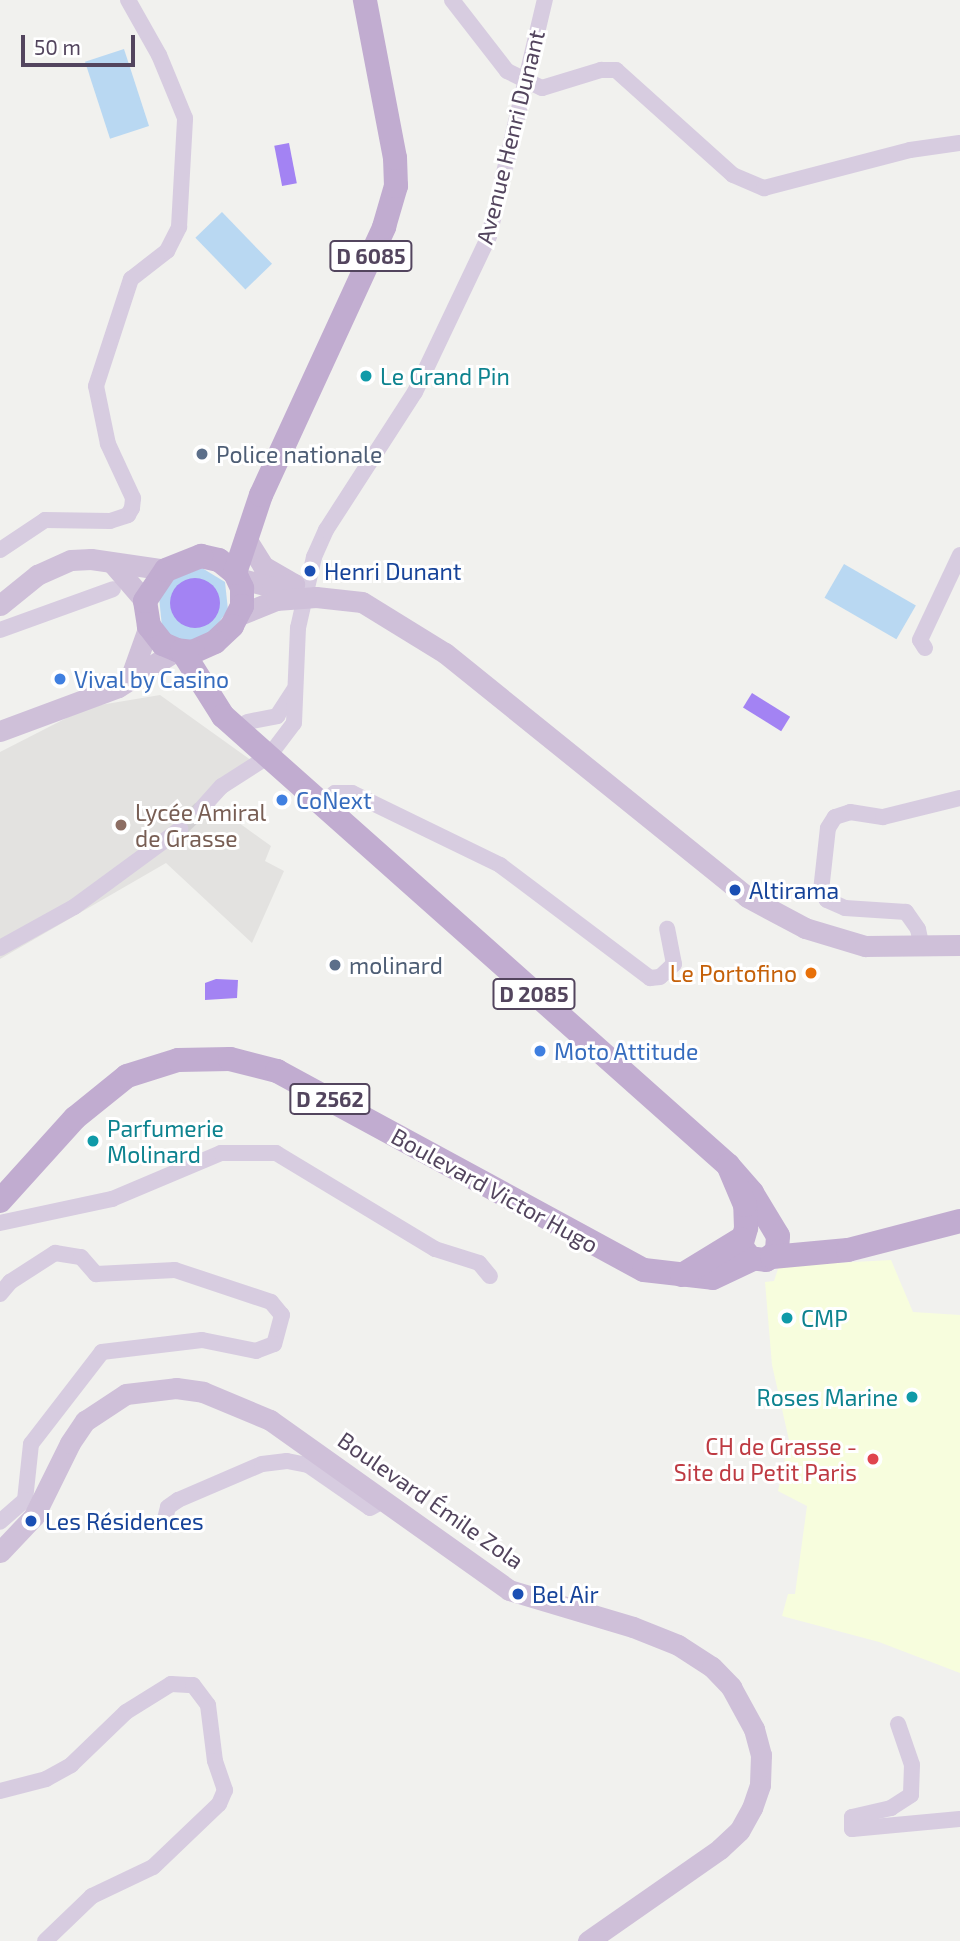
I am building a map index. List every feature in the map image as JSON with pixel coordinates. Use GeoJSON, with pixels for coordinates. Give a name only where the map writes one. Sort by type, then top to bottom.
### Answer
{"type":"FeatureCollection","features":[{"type":"Feature","properties":{"kind":"main road","name":"D 6085"},"geometry":{"type":"LineString","coordinates":[[236,576],[245,537],[261,495],[384,228],[396,186],[396,158],[365,0]]}},
{"type":"Feature","properties":{"kind":"main road","name":"D 6085"},"geometry":{"type":"LineString","coordinates":[[201,556],[222,542],[261,495]]}},
{"type":"Feature","properties":{"kind":"main road"},"geometry":{"type":"LineString","coordinates":[[245,537],[274,586]]}},
{"type":"Feature","properties":{"kind":"main road"},"geometry":{"type":"LineString","coordinates":[[0,606],[54,565],[91,559],[166,570],[201,556],[219,559],[236,576],[243,597],[239,615]]}},
{"type":"Feature","properties":{"kind":"main road"},"geometry":{"type":"LineString","coordinates":[[113,564],[145,601],[149,626],[163,644],[179,650]]}},
{"type":"Feature","properties":{"kind":"main road"},"geometry":{"type":"LineString","coordinates":[[145,601],[166,570]]}},
{"type":"Feature","properties":{"kind":"main road"},"geometry":{"type":"LineString","coordinates":[[236,576],[316,597],[362,602]]}},
{"type":"Feature","properties":{"kind":"main road"},"geometry":{"type":"LineString","coordinates":[[0,731],[118,687],[179,650],[215,642],[239,615],[274,586],[321,586],[362,602],[445,653],[747,897],[834,939],[865,946],[922,948],[960,945]]}},
{"type":"Feature","properties":{"kind":"main road"},"geometry":{"type":"LineString","coordinates":[[130,679],[149,626]]}},
{"type":"Feature","properties":{"kind":"main road","name":"D 2085"},"geometry":{"type":"LineString","coordinates":[[215,642],[215,679],[272,752],[323,804],[727,1165],[752,1193],[760,1240]]}},
{"type":"Feature","properties":{"kind":"main road","name":"D 2085"},"geometry":{"type":"LineString","coordinates":[[179,650],[215,708],[272,752]]}},
{"type":"Feature","properties":{"kind":"main road","name":"Boulevard Victor Hugo"},"geometry":{"type":"LineString","coordinates":[[0,1200],[75,1118],[127,1076],[178,1060],[230,1059],[277,1071],[624,1260],[678,1277],[760,1240]]}},
{"type":"Feature","properties":{"kind":"main road","name":"D 2562"},"geometry":{"type":"LineString","coordinates":[[760,1240],[848,1250],[960,1221]]}},
{"type":"Feature","properties":{"kind":"main road","name":"Boulevard Émile Zola"},"geometry":{"type":"LineString","coordinates":[[0,1552],[34,1516],[70,1443],[85,1421],[126,1394],[150,1389],[203,1392],[249,1409],[307,1444],[381,1502],[509,1590],[634,1627],[678,1645],[712,1667],[746,1709],[761,1755],[760,1785],[739,1831],[588,1941]]}},
{"type":"Feature","properties":{"kind":"street"},"geometry":{"type":"LineString","coordinates":[[0,550],[45,520],[110,520],[128,515],[132,508],[133,498],[108,444],[96,386],[131,279],[167,251],[179,227],[185,118],[165,66],[128,0]]}},
{"type":"Feature","properties":{"kind":"street"},"geometry":{"type":"LineString","coordinates":[[452,0],[507,71],[542,88],[601,70],[616,70],[733,175],[764,188],[910,150],[960,143]]}},
{"type":"Feature","properties":{"kind":"street","name":"Avenue Henri Dunant"},"geometry":{"type":"LineString","coordinates":[[272,752],[294,723],[300,607],[314,557],[326,530],[415,391],[489,236],[545,0]]}},
{"type":"Feature","properties":{"kind":"street"},"geometry":{"type":"LineString","coordinates":[[925,648],[920,640],[960,555]]}},
{"type":"Feature","properties":{"kind":"street"},"geometry":{"type":"LineString","coordinates":[[0,630],[113,589]]}},
{"type":"Feature","properties":{"kind":"street"},"geometry":{"type":"LineString","coordinates":[[247,722],[277,716],[294,691]]}},
{"type":"Feature","properties":{"kind":"street"},"geometry":{"type":"LineString","coordinates":[[201,809],[222,786],[272,752]]}},
{"type":"Feature","properties":{"kind":"street"},"geometry":{"type":"LineString","coordinates":[[323,804],[335,793],[352,793],[500,866],[650,978],[660,977],[674,964],[667,929]]}},
{"type":"Feature","properties":{"kind":"street"},"geometry":{"type":"LineString","coordinates":[[922,948],[918,929],[906,912],[845,908],[827,900],[821,891],[828,828],[835,817],[850,812],[883,817],[960,799]]}},
{"type":"Feature","properties":{"kind":"street"},"geometry":{"type":"LineString","coordinates":[[0,948],[74,907],[180,829]]}},
{"type":"Feature","properties":{"kind":"street"},"geometry":{"type":"LineString","coordinates":[[0,1223],[112,1199],[221,1153],[276,1153],[435,1249],[479,1263],[490,1276]]}},
{"type":"Feature","properties":{"kind":"street"},"geometry":{"type":"LineString","coordinates":[[0,1294],[10,1282],[55,1253],[81,1257],[96,1274],[175,1270],[271,1302],[282,1315],[274,1344],[256,1351],[202,1339],[102,1352],[31,1444],[25,1500],[0,1522]]}},
{"type":"Feature","properties":{"kind":"street"},"geometry":{"type":"LineString","coordinates":[[165,1519],[168,1507],[178,1500],[262,1464],[287,1461],[308,1465],[370,1508],[381,1502]]}},
{"type":"Feature","properties":{"kind":"street"},"geometry":{"type":"LineString","coordinates":[[1,1792],[59,1773],[126,1712],[158,1689],[183,1682],[202,1693],[208,1705],[223,1797],[153,1867],[92,1896],[45,1941]]}},
{"type":"Feature","properties":{"kind":"street"},"geometry":{"type":"LineString","coordinates":[[898,1724],[912,1765],[911,1794],[891,1808],[852,1817],[852,1829],[960,1819]]}},
{"type":"Feature","properties":{"kind":"shaded area"},"geometry":{"type":"Polygon","coordinates":[[[124,49],[149,126],[110,139],[85,62],[124,49]]]}},
{"type":"Feature","properties":{"kind":"shaded area"},"geometry":{"type":"Polygon","coordinates":[[[289,143],[297,183],[282,186],[274,146],[289,143]]]}},
{"type":"Feature","properties":{"kind":"shaded area"},"geometry":{"type":"Polygon","coordinates":[[[222,212],[272,264],[245,289],[195,238],[222,212]]]}},
{"type":"Feature","properties":{"kind":"shaded area"},"geometry":{"type":"Polygon","coordinates":[[[844,564],[916,606],[896,639],[824,598],[844,564]]]}},
{"type":"Feature","properties":{"kind":"shaded area"},"geometry":{"type":"Polygon","coordinates":[[[202,568],[225,582],[228,610],[214,629],[193,641],[173,638],[162,627],[159,597],[174,579],[202,568]]]}},
{"type":"Feature","properties":{"kind":"shaded area"},"geometry":{"type":"Polygon","coordinates":[[[195,578],[213,585],[220,603],[213,621],[195,628],[177,621],[170,603],[177,585],[195,578]]]}},
{"type":"Feature","properties":{"kind":"shaded area"},"geometry":{"type":"Polygon","coordinates":[[[752,693],[790,717],[781,731],[743,707],[752,693]]]}},
{"type":"Feature","properties":{"kind":"shaded area","name":"Lycée Amiral de Grasse"},"geometry":{"type":"Polygon","coordinates":[[[160,695],[259,766],[213,804],[271,846],[265,861],[284,871],[252,943],[166,863],[0,959],[0,752],[88,707],[160,695]]]}},
{"type":"Feature","properties":{"kind":"shaded area"},"geometry":{"type":"Polygon","coordinates":[[[216,979],[238,980],[237,998],[205,1000],[205,983],[216,979]]]}},
{"type":"Feature","properties":{"kind":"shaded area","name":"CH de Grasse - Site du Petit Paris"},"geometry":{"type":"Polygon","coordinates":[[[891,1260],[913,1312],[960,1315],[960,1673],[879,1642],[782,1616],[788,1594],[795,1594],[807,1506],[778,1491],[789,1440],[772,1365],[765,1282],[774,1281],[779,1266],[891,1260]]]}},
{"type":"Feature","properties":{"kind":"tunnel"},"geometry":{"type":"LineString","coordinates":[[180,829],[201,809]]}},
{"type":"Feature","properties":{"kind":"place","name":"Le Grand Pin"},"geometry":{"type":"Point","coordinates":[366,376]}},
{"type":"Feature","properties":{"kind":"place","name":"Police nationale"},"geometry":{"type":"Point","coordinates":[202,454]}},
{"type":"Feature","properties":{"kind":"place","name":"Henri Dunant"},"geometry":{"type":"Point","coordinates":[310,571]}},
{"type":"Feature","properties":{"kind":"place","name":"Vival by Casino"},"geometry":{"type":"Point","coordinates":[60,679]}},
{"type":"Feature","properties":{"kind":"place","name":"CoNext"},"geometry":{"type":"Point","coordinates":[282,800]}},
{"type":"Feature","properties":{"kind":"place","name":"Lycée Amiral de Grasse"},"geometry":{"type":"Point","coordinates":[121,825]}},
{"type":"Feature","properties":{"kind":"place","name":"Altirama"},"geometry":{"type":"Point","coordinates":[735,890]}},
{"type":"Feature","properties":{"kind":"place","name":"molinard"},"geometry":{"type":"Point","coordinates":[335,965]}},
{"type":"Feature","properties":{"kind":"place","name":"Le Portofino"},"geometry":{"type":"Point","coordinates":[811,973]}},
{"type":"Feature","properties":{"kind":"place","name":"Moto Attitude"},"geometry":{"type":"Point","coordinates":[540,1051]}},
{"type":"Feature","properties":{"kind":"place","name":"Parfumerie Molinard"},"geometry":{"type":"Point","coordinates":[93,1141]}},
{"type":"Feature","properties":{"kind":"place","name":"CMP"},"geometry":{"type":"Point","coordinates":[787,1318]}},
{"type":"Feature","properties":{"kind":"place","name":"Roses Marine"},"geometry":{"type":"Point","coordinates":[912,1397]}},
{"type":"Feature","properties":{"kind":"place","name":"CH de Grasse - Site du Petit Paris"},"geometry":{"type":"Point","coordinates":[873,1459]}},
{"type":"Feature","properties":{"kind":"place","name":"Les Résidences"},"geometry":{"type":"Point","coordinates":[31,1521]}},
{"type":"Feature","properties":{"kind":"place","name":"Bel Air"},"geometry":{"type":"Point","coordinates":[518,1594]}}]}
